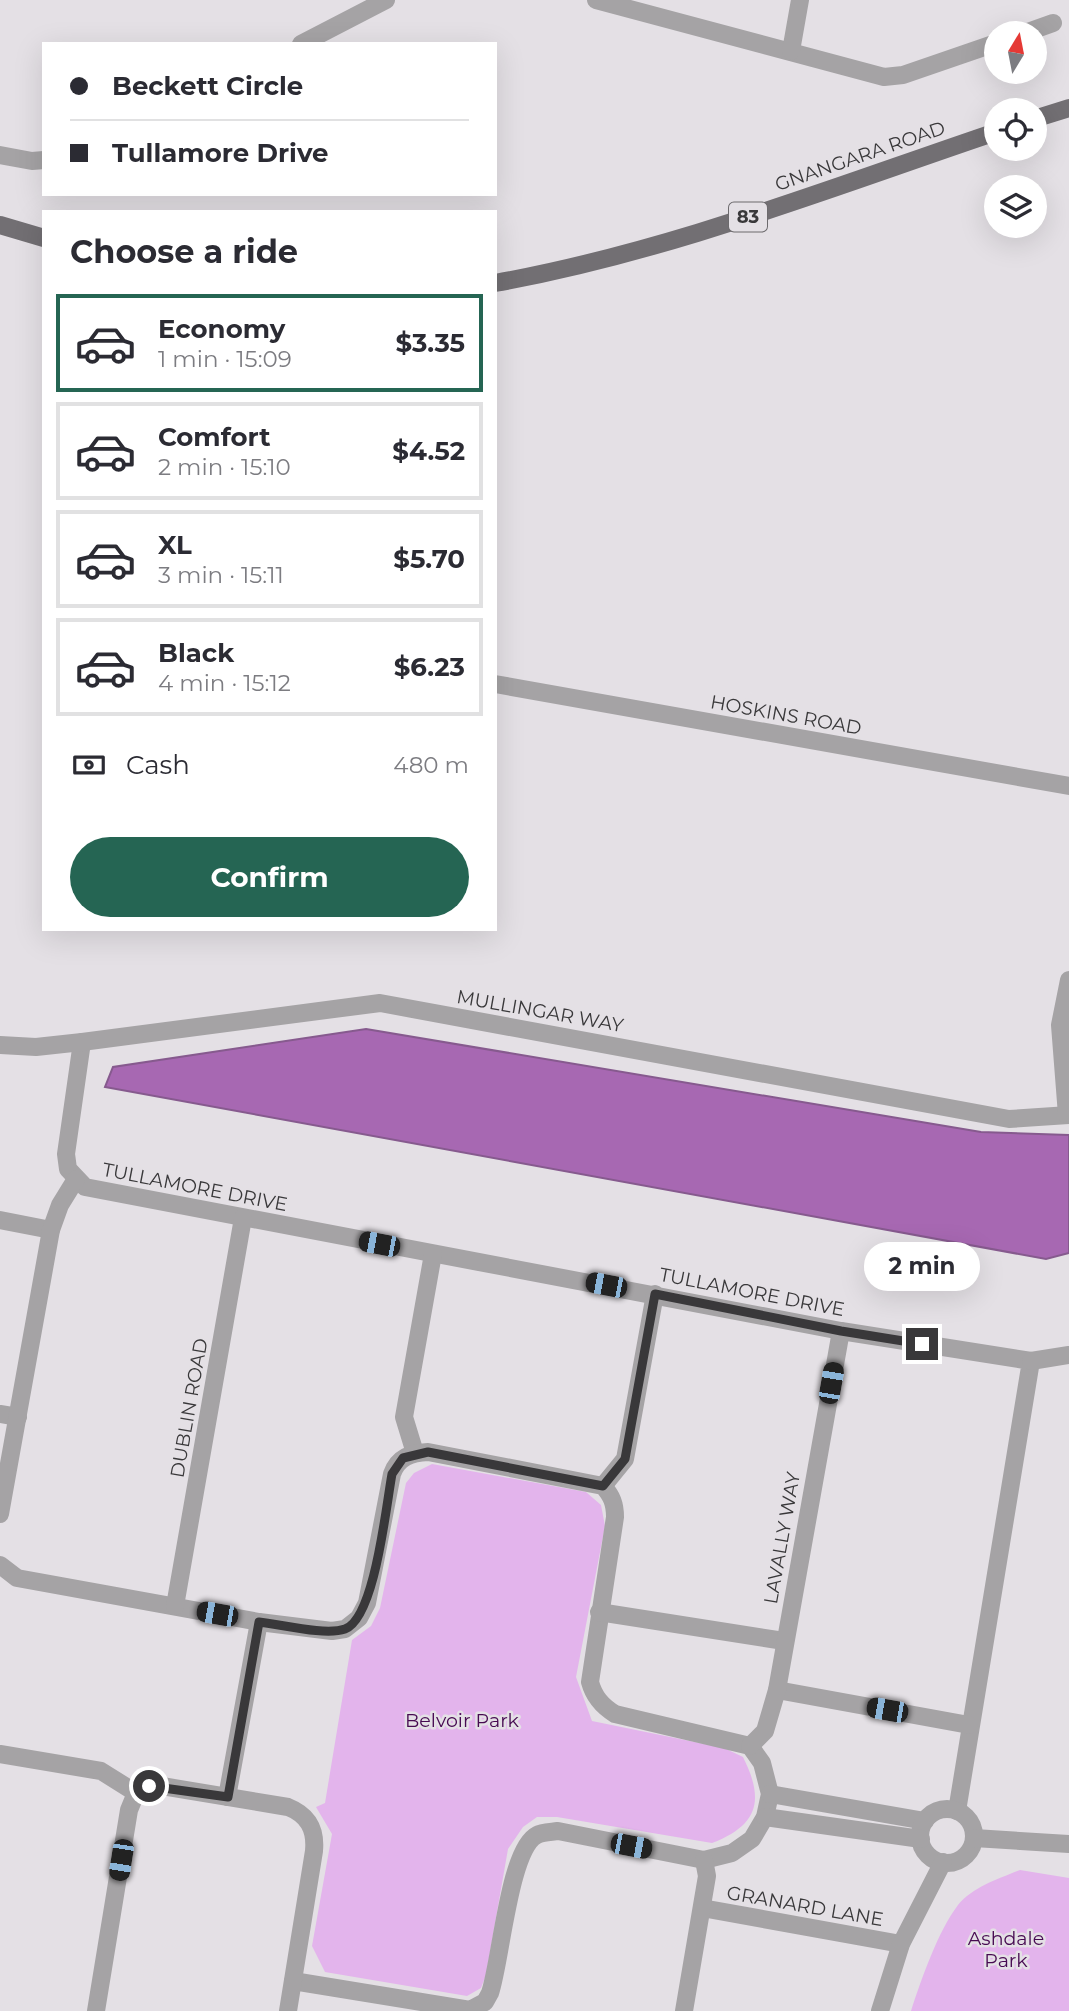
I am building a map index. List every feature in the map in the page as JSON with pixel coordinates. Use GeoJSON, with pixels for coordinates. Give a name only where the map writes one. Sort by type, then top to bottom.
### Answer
{"type":"FeatureCollection","features":[{"type":"Feature","properties":{"kind":"main road"},"geometry":{"type":"LineString","coordinates":[[1047,115],[1069,107]]}},
{"type":"Feature","properties":{"kind":"main road","name":"GNANGARA ROAD"},"geometry":{"type":"LineString","coordinates":[[497,283],[596,264],[687,238],[984,136]]}},
{"type":"Feature","properties":{"kind":"main road"},"geometry":{"type":"LineString","coordinates":[[0,225],[42,237]]}},
{"type":"Feature","properties":{"kind":"street"},"geometry":{"type":"LineString","coordinates":[[305,42],[386,0]]}},
{"type":"Feature","properties":{"kind":"street"},"geometry":{"type":"LineString","coordinates":[[596,0],[884,77],[920,70],[984,47]]}},
{"type":"Feature","properties":{"kind":"street"},"geometry":{"type":"LineString","coordinates":[[791,51],[800,0]]}},
{"type":"Feature","properties":{"kind":"street"},"geometry":{"type":"LineString","coordinates":[[1047,25],[1053,23]]}},
{"type":"Feature","properties":{"kind":"street"},"geometry":{"type":"LineString","coordinates":[[0,155],[42,160]]}},
{"type":"Feature","properties":{"kind":"street","name":"HOSKINS ROAD"},"geometry":{"type":"LineString","coordinates":[[497,684],[1069,786]]}},
{"type":"Feature","properties":{"kind":"street"},"geometry":{"type":"LineString","coordinates":[[1068,1115],[1060,1025],[1068,1001],[1069,980]]}},
{"type":"Feature","properties":{"kind":"street","name":"MULLINGAR WAY"},"geometry":{"type":"LineString","coordinates":[[0,1045],[36,1047],[82,1042],[380,1003],[1009,1119],[1068,1115]]}},
{"type":"Feature","properties":{"kind":"street","name":"TULLAMORE DRIVE"},"geometry":{"type":"LineString","coordinates":[[82,1042],[66,1154],[68,1169],[76,1179],[95,1191],[841,1331],[1031,1361],[1069,1355]]}},
{"type":"Feature","properties":{"kind":"street"},"geometry":{"type":"LineString","coordinates":[[0,1514],[9,1415],[54,1216],[76,1179]]}},
{"type":"Feature","properties":{"kind":"street","name":"DUBLIN ROAD"},"geometry":{"type":"LineString","coordinates":[[175,1606],[243,1218]]}},
{"type":"Feature","properties":{"kind":"street"},"geometry":{"type":"LineString","coordinates":[[0,1220],[51,1230]]}},
{"type":"Feature","properties":{"kind":"street"},"geometry":{"type":"LineString","coordinates":[[415,1453],[404,1417],[433,1254]]}},
{"type":"Feature","properties":{"kind":"street"},"geometry":{"type":"LineString","coordinates":[[603,1486],[625,1459],[655,1294]]}},
{"type":"Feature","properties":{"kind":"street","name":"LAVALLY WAY"},"geometry":{"type":"LineString","coordinates":[[750,1746],[765,1731],[777,1690],[841,1331]]}},
{"type":"Feature","properties":{"kind":"street"},"geometry":{"type":"LineString","coordinates":[[957,1811],[969,1725],[1031,1361]]}},
{"type":"Feature","properties":{"kind":"street"},"geometry":{"type":"LineString","coordinates":[[0,1565],[17,1578],[259,1622],[332,1631],[345,1629],[359,1618],[370,1592],[395,1465],[415,1453],[428,1452],[603,1486],[615,1506],[615,1517],[590,1682],[595,1697],[605,1708],[628,1719],[750,1746],[762,1763],[770,1794],[765,1816],[752,1839],[732,1853],[704,1860],[558,1831],[536,1835],[524,1849],[515,1870],[495,1980],[490,1993],[478,2009],[461,2010],[293,1981]]}},
{"type":"Feature","properties":{"kind":"street"},"geometry":{"type":"LineString","coordinates":[[599,1612],[784,1641]]}},
{"type":"Feature","properties":{"kind":"street"},"geometry":{"type":"LineString","coordinates":[[228,1797],[259,1622]]}},
{"type":"Feature","properties":{"kind":"street"},"geometry":{"type":"LineString","coordinates":[[777,1690],[969,1725]]}},
{"type":"Feature","properties":{"kind":"street"},"geometry":{"type":"LineString","coordinates":[[0,1754],[101,1771],[136,1793]]}},
{"type":"Feature","properties":{"kind":"street"},"geometry":{"type":"LineString","coordinates":[[96,2011],[129,1810],[136,1793],[156,1786],[288,1807],[305,1817],[311,1825],[314,1851],[288,2011]]}},
{"type":"Feature","properties":{"kind":"street"},"geometry":{"type":"LineString","coordinates":[[770,1794],[925,1821]]}},
{"type":"Feature","properties":{"kind":"street"},"geometry":{"type":"LineString","coordinates":[[940,1810],[957,1811],[971,1823],[974,1838],[967,1854],[960,1860],[943,1862],[927,1853],[920,1839],[925,1821],[940,1810]]}},
{"type":"Feature","properties":{"kind":"street"},"geometry":{"type":"LineString","coordinates":[[765,1816],[920,1839]]}},
{"type":"Feature","properties":{"kind":"street"},"geometry":{"type":"LineString","coordinates":[[974,1838],[1069,1844]]}},
{"type":"Feature","properties":{"kind":"street"},"geometry":{"type":"LineString","coordinates":[[684,2011],[707,1876],[704,1860]]}},
{"type":"Feature","properties":{"kind":"street"},"geometry":{"type":"LineString","coordinates":[[880,2011],[901,1944],[943,1862]]}},
{"type":"Feature","properties":{"kind":"street","name":"GRANARD LANE"},"geometry":{"type":"LineString","coordinates":[[702,1908],[901,1944]]}},
{"type":"Feature","properties":{"kind":"green space","name":"Belvoir Park"},"geometry":{"type":"Polygon","coordinates":[[[432,1464],[586,1492],[601,1505],[605,1526],[576,1677],[592,1721],[724,1748],[743,1757],[754,1786],[755,1799],[748,1819],[727,1836],[712,1843],[557,1817],[537,1817],[523,1827],[508,1849],[486,1975],[481,1988],[467,1996],[325,1972],[312,1946],[332,1834],[316,1807],[325,1803],[352,1640],[371,1626],[380,1608],[406,1483],[414,1473],[432,1464]]]}},
{"type":"Feature","properties":{"kind":"green space","name":"Ashdale Park"},"geometry":{"type":"Polygon","coordinates":[[[1020,1870],[1069,1878],[1069,2011],[911,2011],[937,1942],[958,1905],[978,1888],[1020,1870]]]}},
{"type":"Feature","properties":{"kind":"shaded area"},"geometry":{"type":"Polygon","coordinates":[[[366,1029],[981,1132],[1069,1135],[1069,1253],[1046,1259],[105,1087],[113,1067],[366,1029]]]}},
{"type":"Feature","properties":{"kind":"route"},"geometry":{"type":"LineString","coordinates":[[149,1786],[228,1797],[259,1622],[332,1631],[345,1629],[359,1618],[370,1592],[392,1474],[395,1465],[403,1458],[428,1452],[603,1486],[625,1459],[655,1294],[841,1331],[922,1344]]}}]}
